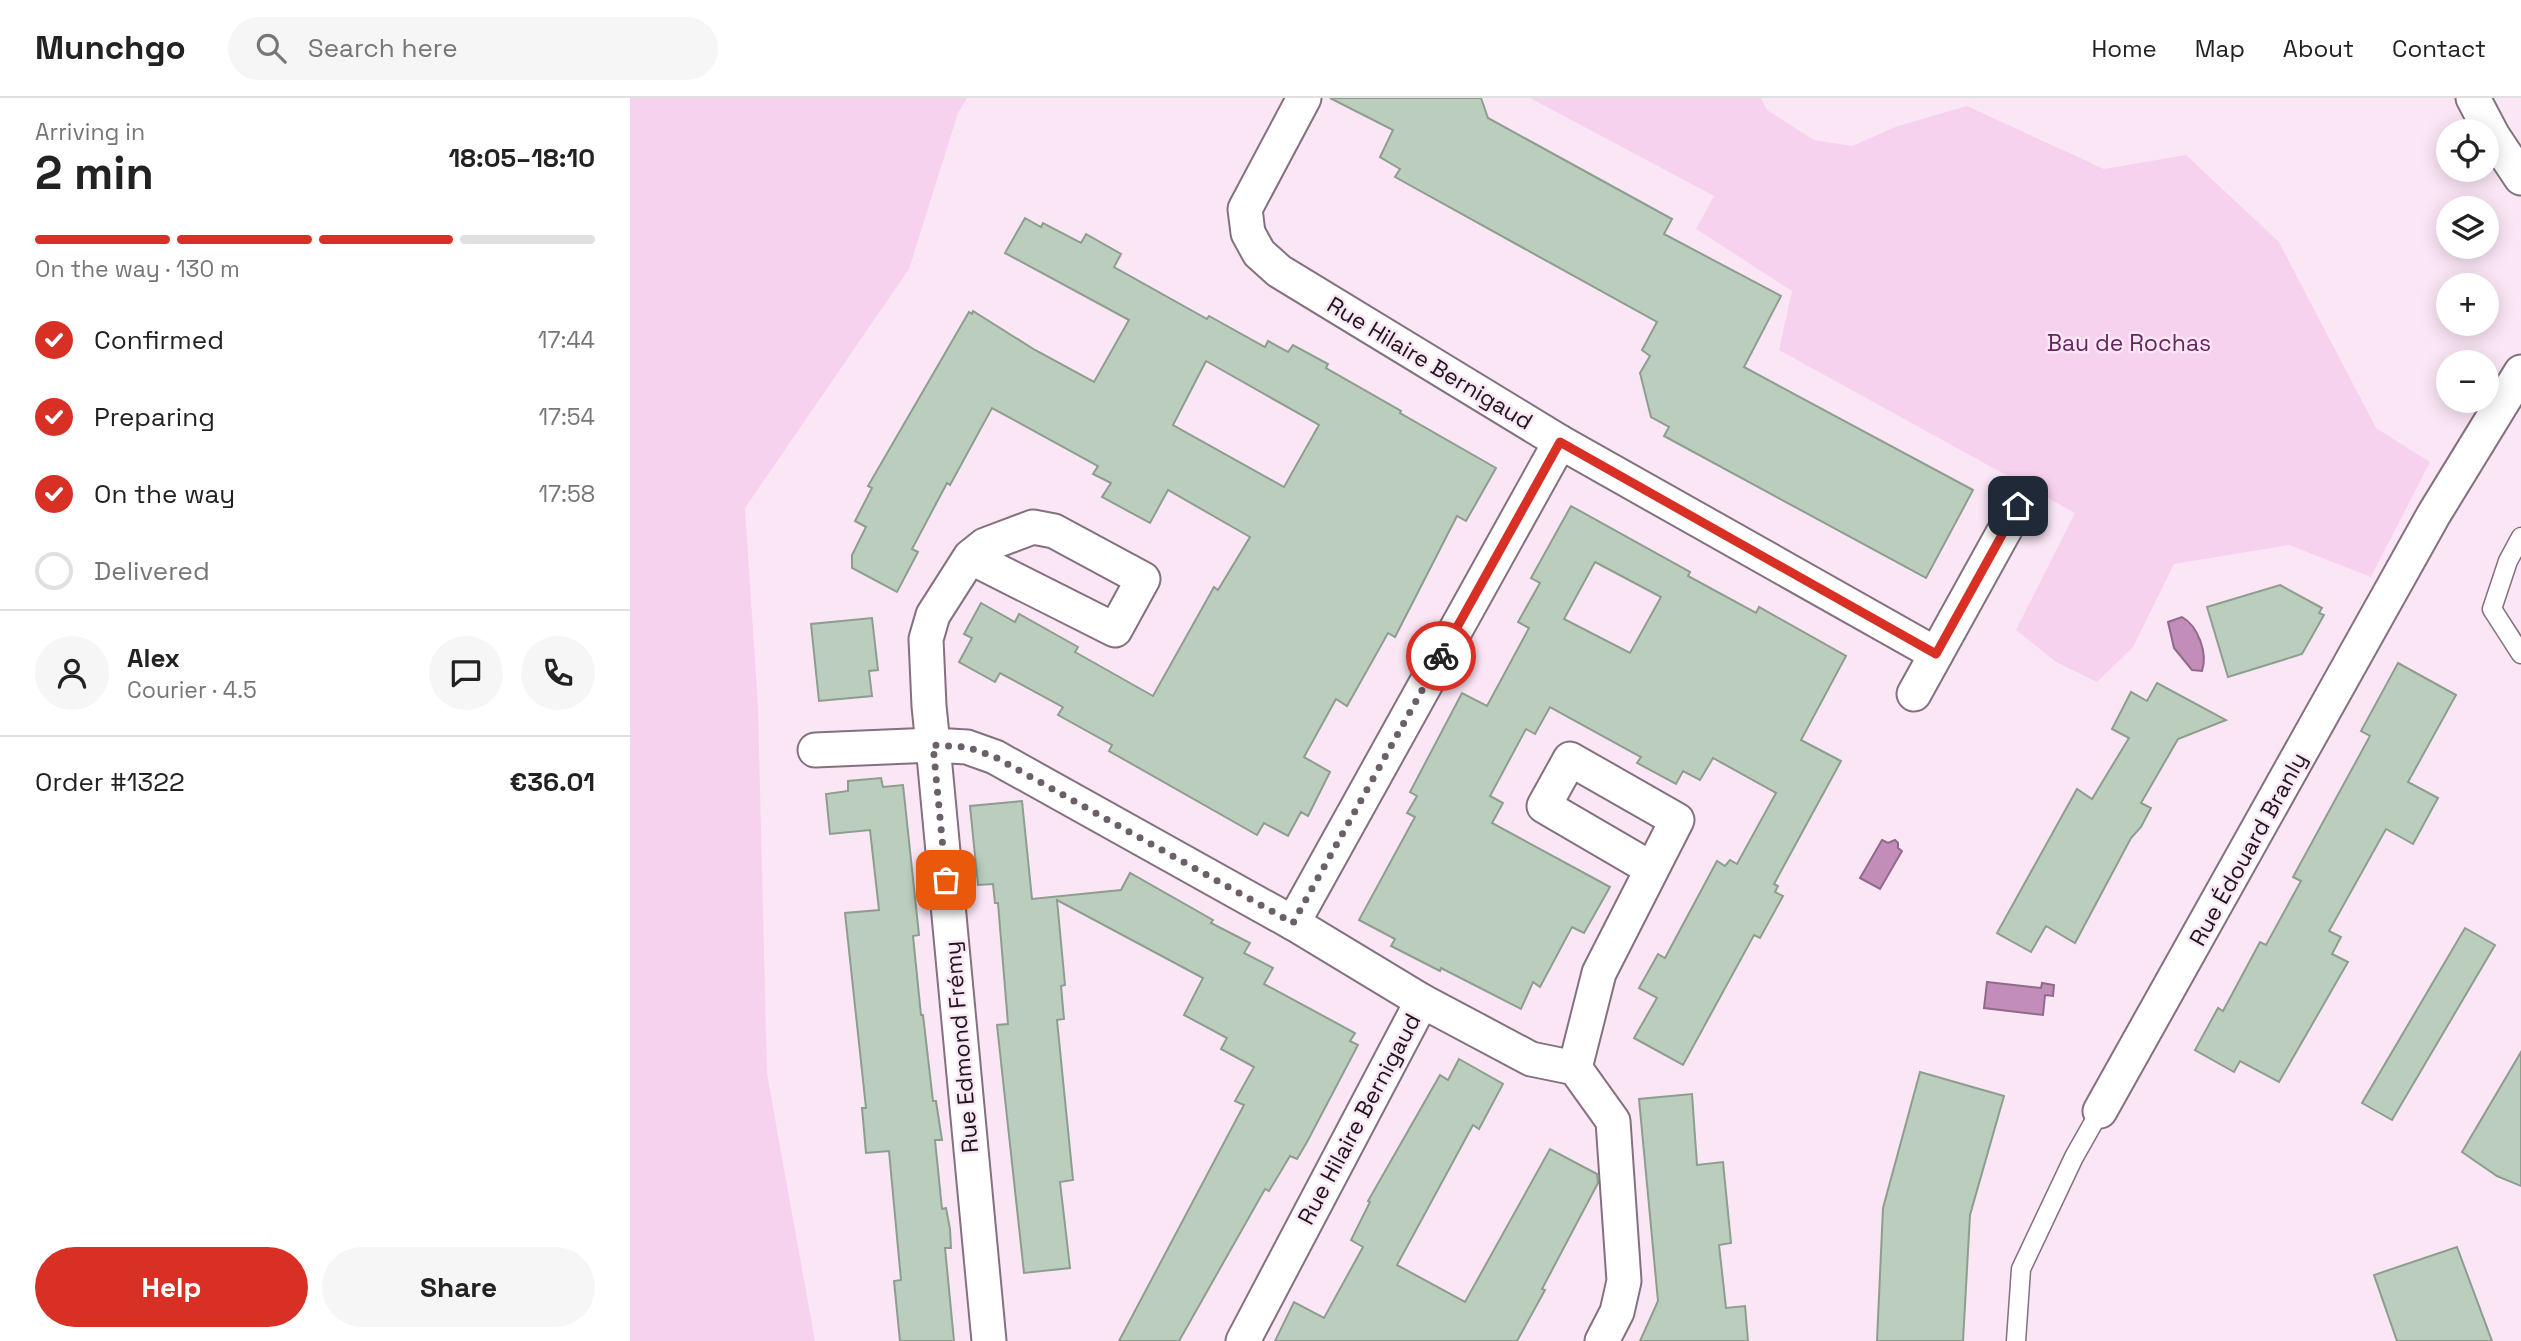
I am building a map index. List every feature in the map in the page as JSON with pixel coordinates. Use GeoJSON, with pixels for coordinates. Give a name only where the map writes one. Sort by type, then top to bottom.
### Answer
{"type":"FeatureCollection","features":[{"type":"Feature","properties":{"kind":"street","name":"Rue Hilaire Bernigaud"},"geometry":{"type":"LineString","coordinates":[[1304,98],[1245,209],[1248,233],[1259,253],[1279,271],[1560,442],[1936,654]]}},
{"type":"Feature","properties":{"kind":"street"},"geometry":{"type":"LineString","coordinates":[[2473,98],[2493,136],[2521,178]]}},
{"type":"Feature","properties":{"kind":"street","name":"Rue Édouard Branly"},"geometry":{"type":"LineString","coordinates":[[2101,1111],[2434,514],[2521,372]]}},
{"type":"Feature","properties":{"kind":"street"},"geometry":{"type":"LineString","coordinates":[[1293,923],[1560,442]]}},
{"type":"Feature","properties":{"kind":"street"},"geometry":{"type":"LineString","coordinates":[[1914,694],[2018,506]]}},
{"type":"Feature","properties":{"kind":"street","name":"Rue Edmond Frémy"},"geometry":{"type":"LineString","coordinates":[[970,557],[933,615],[926,639],[929,706],[989,1341]]}},
{"type":"Feature","properties":{"kind":"street","name":"Rue Hilaire Bernigaud"},"geometry":{"type":"LineString","coordinates":[[933,745],[967,747],[995,757],[1293,923],[1422,1001],[1243,1341]]}},
{"type":"Feature","properties":{"kind":"street"},"geometry":{"type":"LineString","coordinates":[[815,750],[933,745]]}},
{"type":"Feature","properties":{"kind":"street"},"geometry":{"type":"LineString","coordinates":[[1575,1068],[1600,973],[1652,869]]}},
{"type":"Feature","properties":{"kind":"street"},"geometry":{"type":"LineString","coordinates":[[1422,1001],[1531,1059],[1575,1068],[1613,1121],[1624,1281],[1617,1312],[1602,1341]]}},
{"type":"Feature","properties":{"kind":"lane"},"geometry":{"type":"LineString","coordinates":[[2521,537],[2508,561],[2492,609],[2521,653]]}},
{"type":"Feature","properties":{"kind":"lane","name":"Rue Édouard Branly"},"geometry":{"type":"LineString","coordinates":[[2016,1341],[2021,1269],[2074,1157],[2101,1111]]}},
{"type":"Feature","properties":{"kind":"green space"},"geometry":{"type":"Polygon","coordinates":[[[630,98],[967,98],[958,113],[909,269],[745,508],[758,706],[767,1074],[815,1341],[630,1341],[630,98]]]}},
{"type":"Feature","properties":{"kind":"green space","name":"Bau de Rochas"},"geometry":{"type":"Polygon","coordinates":[[[1530,98],[1761,98],[1767,110],[1814,140],[1852,146],[1898,126],[1967,106],[2104,169],[2186,155],[2279,242],[2376,428],[2430,462],[2371,577],[2289,545],[2174,564],[2133,647],[2097,682],[2056,662],[2016,630],[2075,513],[1779,350],[1792,291],[1696,229],[1714,196],[1530,98]]]}},
{"type":"Feature","properties":{"kind":"shaded area"},"geometry":{"type":"Polygon","coordinates":[[[2182,617],[2193,627],[2203,648],[2202,671],[2192,670],[2174,648],[2168,622],[2182,617]]]}},
{"type":"Feature","properties":{"kind":"shaded area"},"geometry":{"type":"Polygon","coordinates":[[[1882,840],[1888,843],[1895,840],[1902,851],[1880,889],[1860,878],[1882,840]]]}},
{"type":"Feature","properties":{"kind":"shaded area"},"geometry":{"type":"Polygon","coordinates":[[[1987,982],[2041,988],[2042,983],[2054,985],[2053,996],[2045,995],[2043,1015],[1984,1008],[1987,982]]]}},
{"type":"Feature","properties":{"kind":"building"},"geometry":{"type":"Polygon","coordinates":[[[1330,98],[1481,98],[1488,118],[1672,219],[1664,234],[1781,296],[1744,367],[1973,490],[1926,578],[1664,436],[1669,427],[1651,417],[1640,373],[1650,356],[1642,350],[1657,322],[1395,177],[1400,169],[1380,157],[1393,130],[1330,98]]]}},
{"type":"Feature","properties":{"kind":"building"},"geometry":{"type":"Polygon","coordinates":[[[1025,218],[1041,227],[1043,223],[1081,243],[1086,234],[1121,254],[1114,267],[1207,319],[1209,316],[1265,347],[1268,341],[1288,352],[1293,345],[1328,364],[1326,368],[1401,411],[1400,413],[1496,468],[1466,521],[1457,516],[1395,637],[1388,633],[1347,706],[1336,699],[1304,757],[1330,772],[1308,816],[1301,812],[1288,836],[1264,823],[1257,835],[1109,751],[1112,745],[1058,715],[1063,707],[1000,673],[995,682],[959,662],[972,638],[964,634],[981,603],[1015,622],[1019,614],[1078,647],[1075,652],[1153,696],[1214,587],[1218,590],[1250,537],[1168,490],[1150,523],[1102,497],[1111,483],[1093,474],[1098,466],[992,408],[950,485],[947,483],[912,549],[918,552],[897,592],[852,568],[852,555],[866,527],[855,521],[872,488],[868,486],[969,312],[972,314],[973,311],[1035,350],[1094,382],[1129,320],[1005,253],[1025,218]],[[1206,361],[1173,425],[1284,487],[1319,425],[1206,361]]]}},
{"type":"Feature","properties":{"kind":"building"},"geometry":{"type":"Polygon","coordinates":[[[1571,506],[1690,572],[1688,576],[1756,613],[1759,607],[1846,656],[1801,740],[1841,761],[1774,884],[1778,886],[1775,892],[1783,896],[1760,938],[1754,935],[1683,1065],[1634,1038],[1657,998],[1639,988],[1658,954],[1665,958],[1717,861],[1725,866],[1730,860],[1737,864],[1776,793],[1713,758],[1700,780],[1683,771],[1676,784],[1637,763],[1641,757],[1550,707],[1535,734],[1526,729],[1490,796],[1503,803],[1492,823],[1610,887],[1584,933],[1572,927],[1540,987],[1533,982],[1521,1009],[1391,946],[1395,939],[1359,920],[1415,817],[1407,813],[1417,796],[1410,792],[1462,693],[1487,706],[1529,628],[1518,622],[1540,583],[1531,578],[1571,506]],[[1595,562],[1564,619],[1630,653],[1661,597],[1595,562]]]}},
{"type":"Feature","properties":{"kind":"building"},"geometry":{"type":"Polygon","coordinates":[[[2280,585],[2322,608],[2319,613],[2324,615],[2302,654],[2228,677],[2207,607],[2280,585]]]}},
{"type":"Feature","properties":{"kind":"building"},"geometry":{"type":"Polygon","coordinates":[[[872,618],[878,670],[869,671],[872,696],[819,701],[811,624],[872,618]]]}},
{"type":"Feature","properties":{"kind":"building"},"geometry":{"type":"Polygon","coordinates":[[[2398,663],[2456,695],[2408,782],[2438,798],[2413,844],[2386,829],[2329,931],[2341,937],[2332,954],[2348,962],[2279,1082],[2240,1061],[2234,1072],[2195,1050],[2218,1008],[2223,1011],[2260,942],[2266,945],[2301,881],[2293,877],[2370,736],[2361,731],[2398,663]]]}},
{"type":"Feature","properties":{"kind":"building"},"geometry":{"type":"Polygon","coordinates":[[[2157,683],[2226,720],[2178,739],[2141,803],[2151,808],[2141,827],[2131,838],[2075,943],[2046,926],[2031,952],[1997,933],[2077,789],[2092,799],[2129,738],[2112,729],[2131,692],[2147,701],[2157,683]]]}},
{"type":"Feature","properties":{"kind":"building"},"geometry":{"type":"Polygon","coordinates":[[[881,778],[883,787],[903,785],[919,935],[913,936],[921,1015],[933,1101],[936,1101],[942,1140],[935,1140],[942,1209],[946,1208],[950,1229],[951,1248],[945,1248],[954,1341],[900,1341],[894,1281],[901,1280],[889,1151],[866,1153],[862,1108],[866,1108],[845,913],[879,910],[870,830],[830,834],[826,794],[848,791],[848,781],[881,778]]]}},
{"type":"Feature","properties":{"kind":"building"},"geometry":{"type":"Polygon","coordinates":[[[1022,801],[1032,899],[1121,890],[1130,873],[1213,920],[1211,923],[1250,943],[1244,953],[1273,968],[1264,984],[1355,1033],[1350,1041],[1358,1045],[1307,1142],[1297,1159],[1290,1156],[1269,1191],[1265,1189],[1179,1341],[1119,1341],[1244,1105],[1235,1101],[1254,1067],[1221,1049],[1227,1038],[1184,1015],[1203,978],[1057,900],[1065,985],[1061,986],[1064,1019],[1057,1020],[1073,1180],[1060,1182],[1070,1268],[1024,1273],[997,1025],[1008,1024],[998,903],[995,903],[993,884],[978,885],[970,806],[1022,801]]]}},
{"type":"Feature","properties":{"kind":"building"},"geometry":{"type":"Polygon","coordinates":[[[2465,928],[2495,945],[2392,1120],[2362,1103],[2465,928]]]}},
{"type":"Feature","properties":{"kind":"building"},"geometry":{"type":"Polygon","coordinates":[[[2521,1052],[2521,1186],[2497,1176],[2462,1152],[2521,1052]]]}},
{"type":"Feature","properties":{"kind":"building"},"geometry":{"type":"Polygon","coordinates":[[[1459,1059],[1503,1084],[1479,1129],[1473,1125],[1397,1265],[1465,1302],[1550,1149],[1597,1174],[1598,1183],[1517,1341],[1275,1341],[1294,1302],[1324,1318],[1363,1247],[1351,1240],[1370,1202],[1368,1201],[1440,1075],[1448,1080],[1459,1059]]]}},
{"type":"Feature","properties":{"kind":"building"},"geometry":{"type":"Polygon","coordinates":[[[1920,1072],[2004,1096],[1970,1215],[1963,1341],[1877,1341],[1883,1208],[1920,1072]]]}},
{"type":"Feature","properties":{"kind":"building"},"geometry":{"type":"Polygon","coordinates":[[[1692,1094],[1697,1165],[1723,1162],[1731,1243],[1719,1245],[1726,1308],[1745,1306],[1748,1341],[1640,1341],[1658,1301],[1639,1099],[1692,1094]]]}},
{"type":"Feature","properties":{"kind":"building"},"geometry":{"type":"Polygon","coordinates":[[[2457,1247],[2492,1341],[2397,1341],[2374,1275],[2457,1247]]]}},
{"type":"Feature","properties":{"kind":"way so far"},"geometry":{"type":"LineString","coordinates":[[946,880],[933,745],[967,747],[995,757],[1293,923],[1441,656]]}},
{"type":"Feature","properties":{"kind":"route"},"geometry":{"type":"LineString","coordinates":[[1441,656],[1560,442],[1936,654],[2018,506]]}}]}
